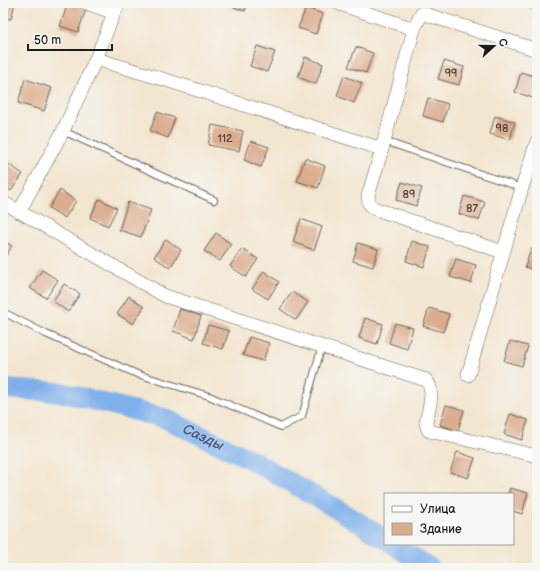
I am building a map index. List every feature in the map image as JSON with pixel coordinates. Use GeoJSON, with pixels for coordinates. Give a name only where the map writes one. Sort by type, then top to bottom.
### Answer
{"type":"FeatureCollection","features":[{"type":"Feature","properties":{"kind":"street"},"geometry":{"type":"LineString","coordinates":[[18,212],[63,131],[96,59],[117,8],[86,3]]}},
{"type":"Feature","properties":{"kind":"street"},"geometry":{"type":"LineString","coordinates":[[337,3],[414,29]]}},
{"type":"Feature","properties":{"kind":"street"},"geometry":{"type":"LineString","coordinates":[[503,252],[373,208],[369,203],[368,196],[414,29],[423,8],[537,50]]}},
{"type":"Feature","properties":{"kind":"street"},"geometry":{"type":"LineString","coordinates":[[96,59],[383,145]]}},
{"type":"Feature","properties":{"kind":"street"},"geometry":{"type":"LineString","coordinates":[[468,375],[503,252],[537,141]]}},
{"type":"Feature","properties":{"kind":"street"},"geometry":{"type":"LineString","coordinates":[[3,202],[165,296],[426,380],[430,384],[431,389],[426,422],[429,431],[537,456]]}},
{"type":"Feature","properties":{"kind":"lane"},"geometry":{"type":"LineString","coordinates":[[63,131],[214,200]]}},
{"type":"Feature","properties":{"kind":"lane"},"geometry":{"type":"LineString","coordinates":[[383,145],[522,188]]}},
{"type":"Feature","properties":{"kind":"lane"},"geometry":{"type":"LineString","coordinates":[[3,312],[46,334],[137,374],[209,396],[281,427],[302,416],[322,346]]}},
{"type":"Feature","properties":{"kind":"building"},"geometry":{"type":"Polygon","coordinates":[[[3,3],[15,3],[11,19],[3,18],[3,3]]]}},
{"type":"Feature","properties":{"kind":"building"},"geometry":{"type":"Polygon","coordinates":[[[68,3],[86,9],[78,32],[60,26],[68,3]]]}},
{"type":"Feature","properties":{"kind":"building"},"geometry":{"type":"Polygon","coordinates":[[[228,3],[248,3],[245,11],[227,5],[228,3]]]}},
{"type":"Feature","properties":{"kind":"building"},"geometry":{"type":"Polygon","coordinates":[[[529,3],[537,3],[537,10],[528,7],[529,3]]]}},
{"type":"Feature","properties":{"kind":"building"},"geometry":{"type":"Polygon","coordinates":[[[306,8],[323,14],[316,34],[298,28],[306,8]]]}},
{"type":"Feature","properties":{"kind":"building"},"geometry":{"type":"Polygon","coordinates":[[[257,46],[275,52],[267,72],[250,66],[257,46]]]}},
{"type":"Feature","properties":{"kind":"building"},"geometry":{"type":"Polygon","coordinates":[[[356,47],[373,53],[366,73],[348,67],[356,47]]]}},
{"type":"Feature","properties":{"kind":"building"},"geometry":{"type":"Polygon","coordinates":[[[305,57],[323,64],[316,84],[298,77],[305,57]]]}},
{"type":"Feature","properties":{"kind":"building"},"geometry":{"type":"Polygon","coordinates":[[[444,61],[464,67],[459,85],[438,79],[444,61]]]}},
{"type":"Feature","properties":{"kind":"building"},"geometry":{"type":"Polygon","coordinates":[[[521,72],[537,77],[537,84],[533,98],[515,92],[521,72]]]}},
{"type":"Feature","properties":{"kind":"building"},"geometry":{"type":"Polygon","coordinates":[[[344,76],[362,83],[354,103],[337,96],[344,76]]]}},
{"type":"Feature","properties":{"kind":"building"},"geometry":{"type":"Polygon","coordinates":[[[25,79],[52,88],[44,111],[18,103],[25,79]]]}},
{"type":"Feature","properties":{"kind":"building"},"geometry":{"type":"Polygon","coordinates":[[[428,98],[448,104],[443,122],[423,116],[428,98]]]}},
{"type":"Feature","properties":{"kind":"building"},"geometry":{"type":"Polygon","coordinates":[[[157,112],[175,118],[168,138],[150,131],[157,112]]]}},
{"type":"Feature","properties":{"kind":"building"},"geometry":{"type":"Polygon","coordinates":[[[495,116],[515,122],[510,140],[490,134],[495,116]]]}},
{"type":"Feature","properties":{"kind":"building"},"geometry":{"type":"Polygon","coordinates":[[[212,125],[243,131],[239,151],[208,145],[212,125]]]}},
{"type":"Feature","properties":{"kind":"building"},"geometry":{"type":"Polygon","coordinates":[[[251,141],[269,147],[261,167],[244,160],[251,141]]]}},
{"type":"Feature","properties":{"kind":"building"},"geometry":{"type":"Polygon","coordinates":[[[305,158],[325,166],[318,188],[297,181],[305,158]]]}},
{"type":"Feature","properties":{"kind":"building"},"geometry":{"type":"Polygon","coordinates":[[[7,163],[23,174],[11,191],[3,186],[3,169],[7,163]]]}},
{"type":"Feature","properties":{"kind":"building"},"geometry":{"type":"Polygon","coordinates":[[[402,182],[422,188],[416,206],[396,200],[402,182]]]}},
{"type":"Feature","properties":{"kind":"building"},"geometry":{"type":"Polygon","coordinates":[[[60,190],[76,201],[65,218],[49,208],[60,190]]]}},
{"type":"Feature","properties":{"kind":"building"},"geometry":{"type":"Polygon","coordinates":[[[464,196],[485,202],[479,220],[459,214],[464,196]]]}},
{"type":"Feature","properties":{"kind":"building"},"geometry":{"type":"Polygon","coordinates":[[[99,199],[117,208],[108,226],[90,218],[99,199]]]}},
{"type":"Feature","properties":{"kind":"building"},"geometry":{"type":"Polygon","coordinates":[[[128,202],[151,210],[141,237],[119,230],[128,202]]]}},
{"type":"Feature","properties":{"kind":"building"},"geometry":{"type":"Polygon","coordinates":[[[301,219],[322,227],[314,250],[293,242],[301,219]]]}},
{"type":"Feature","properties":{"kind":"building"},"geometry":{"type":"Polygon","coordinates":[[[216,233],[231,244],[220,261],[204,251],[216,233]]]}},
{"type":"Feature","properties":{"kind":"building"},"geometry":{"type":"Polygon","coordinates":[[[166,239],[181,250],[170,268],[154,257],[166,239]]]}},
{"type":"Feature","properties":{"kind":"building"},"geometry":{"type":"Polygon","coordinates":[[[3,240],[12,246],[3,260],[3,240]]]}},
{"type":"Feature","properties":{"kind":"building"},"geometry":{"type":"Polygon","coordinates":[[[412,241],[430,247],[424,267],[406,261],[412,241]]]}},
{"type":"Feature","properties":{"kind":"building"},"geometry":{"type":"Polygon","coordinates":[[[358,243],[378,249],[373,267],[353,261],[358,243]]]}},
{"type":"Feature","properties":{"kind":"building"},"geometry":{"type":"Polygon","coordinates":[[[242,249],[258,259],[246,277],[230,266],[242,249]]]}},
{"type":"Feature","properties":{"kind":"building"},"geometry":{"type":"Polygon","coordinates":[[[531,249],[537,251],[537,271],[525,267],[531,249]]]}},
{"type":"Feature","properties":{"kind":"building"},"geometry":{"type":"Polygon","coordinates":[[[456,259],[476,265],[471,283],[450,277],[456,259]]]}},
{"type":"Feature","properties":{"kind":"building"},"geometry":{"type":"Polygon","coordinates":[[[42,270],[58,280],[46,298],[30,288],[42,270]]]}},
{"type":"Feature","properties":{"kind":"building"},"geometry":{"type":"Polygon","coordinates":[[[264,271],[279,282],[268,299],[252,289],[264,271]]]}},
{"type":"Feature","properties":{"kind":"building"},"geometry":{"type":"Polygon","coordinates":[[[64,284],[80,294],[68,312],[53,301],[64,284]]]}},
{"type":"Feature","properties":{"kind":"building"},"geometry":{"type":"Polygon","coordinates":[[[292,292],[308,302],[296,320],[280,309],[292,292]]]}},
{"type":"Feature","properties":{"kind":"building"},"geometry":{"type":"Polygon","coordinates":[[[129,296],[144,307],[133,324],[117,314],[129,296]]]}},
{"type":"Feature","properties":{"kind":"building"},"geometry":{"type":"Polygon","coordinates":[[[429,308],[449,314],[443,332],[423,326],[429,308]]]}},
{"type":"Feature","properties":{"kind":"building"},"geometry":{"type":"Polygon","coordinates":[[[180,309],[201,316],[194,339],[173,331],[180,309]]]}},
{"type":"Feature","properties":{"kind":"building"},"geometry":{"type":"Polygon","coordinates":[[[365,318],[383,324],[377,344],[359,338],[365,318]]]}},
{"type":"Feature","properties":{"kind":"building"},"geometry":{"type":"Polygon","coordinates":[[[395,323],[413,328],[407,349],[389,343],[395,323]]]}},
{"type":"Feature","properties":{"kind":"building"},"geometry":{"type":"Polygon","coordinates":[[[208,325],[229,331],[223,349],[203,343],[208,325]]]}},
{"type":"Feature","properties":{"kind":"building"},"geometry":{"type":"Polygon","coordinates":[[[249,337],[269,343],[263,361],[243,355],[249,337]]]}},
{"type":"Feature","properties":{"kind":"building"},"geometry":{"type":"Polygon","coordinates":[[[510,341],[528,346],[522,366],[504,361],[510,341]]]}},
{"type":"Feature","properties":{"kind":"building"},"geometry":{"type":"Polygon","coordinates":[[[446,405],[464,410],[458,431],[440,425],[446,405]]]}},
{"type":"Feature","properties":{"kind":"building"},"geometry":{"type":"Polygon","coordinates":[[[510,414],[528,420],[522,440],[504,434],[510,414]]]}},
{"type":"Feature","properties":{"kind":"building"},"geometry":{"type":"Polygon","coordinates":[[[457,452],[475,458],[468,478],[450,472],[457,452]]]}},
{"type":"Feature","properties":{"kind":"building"},"geometry":{"type":"Polygon","coordinates":[[[510,488],[528,493],[522,514],[514,511],[514,493],[508,493],[510,488]]]}},
{"type":"Feature","properties":{"kind":"waterway","name":"Сазды"},"geometry":{"type":"LineString","coordinates":[[3,389],[60,392],[164,418],[252,460],[347,515],[384,538]]}},
{"type":"Feature","properties":{"kind":"waterway","name":"Сазды"},"geometry":{"type":"LineString","coordinates":[[394,545],[430,568]]}}]}
